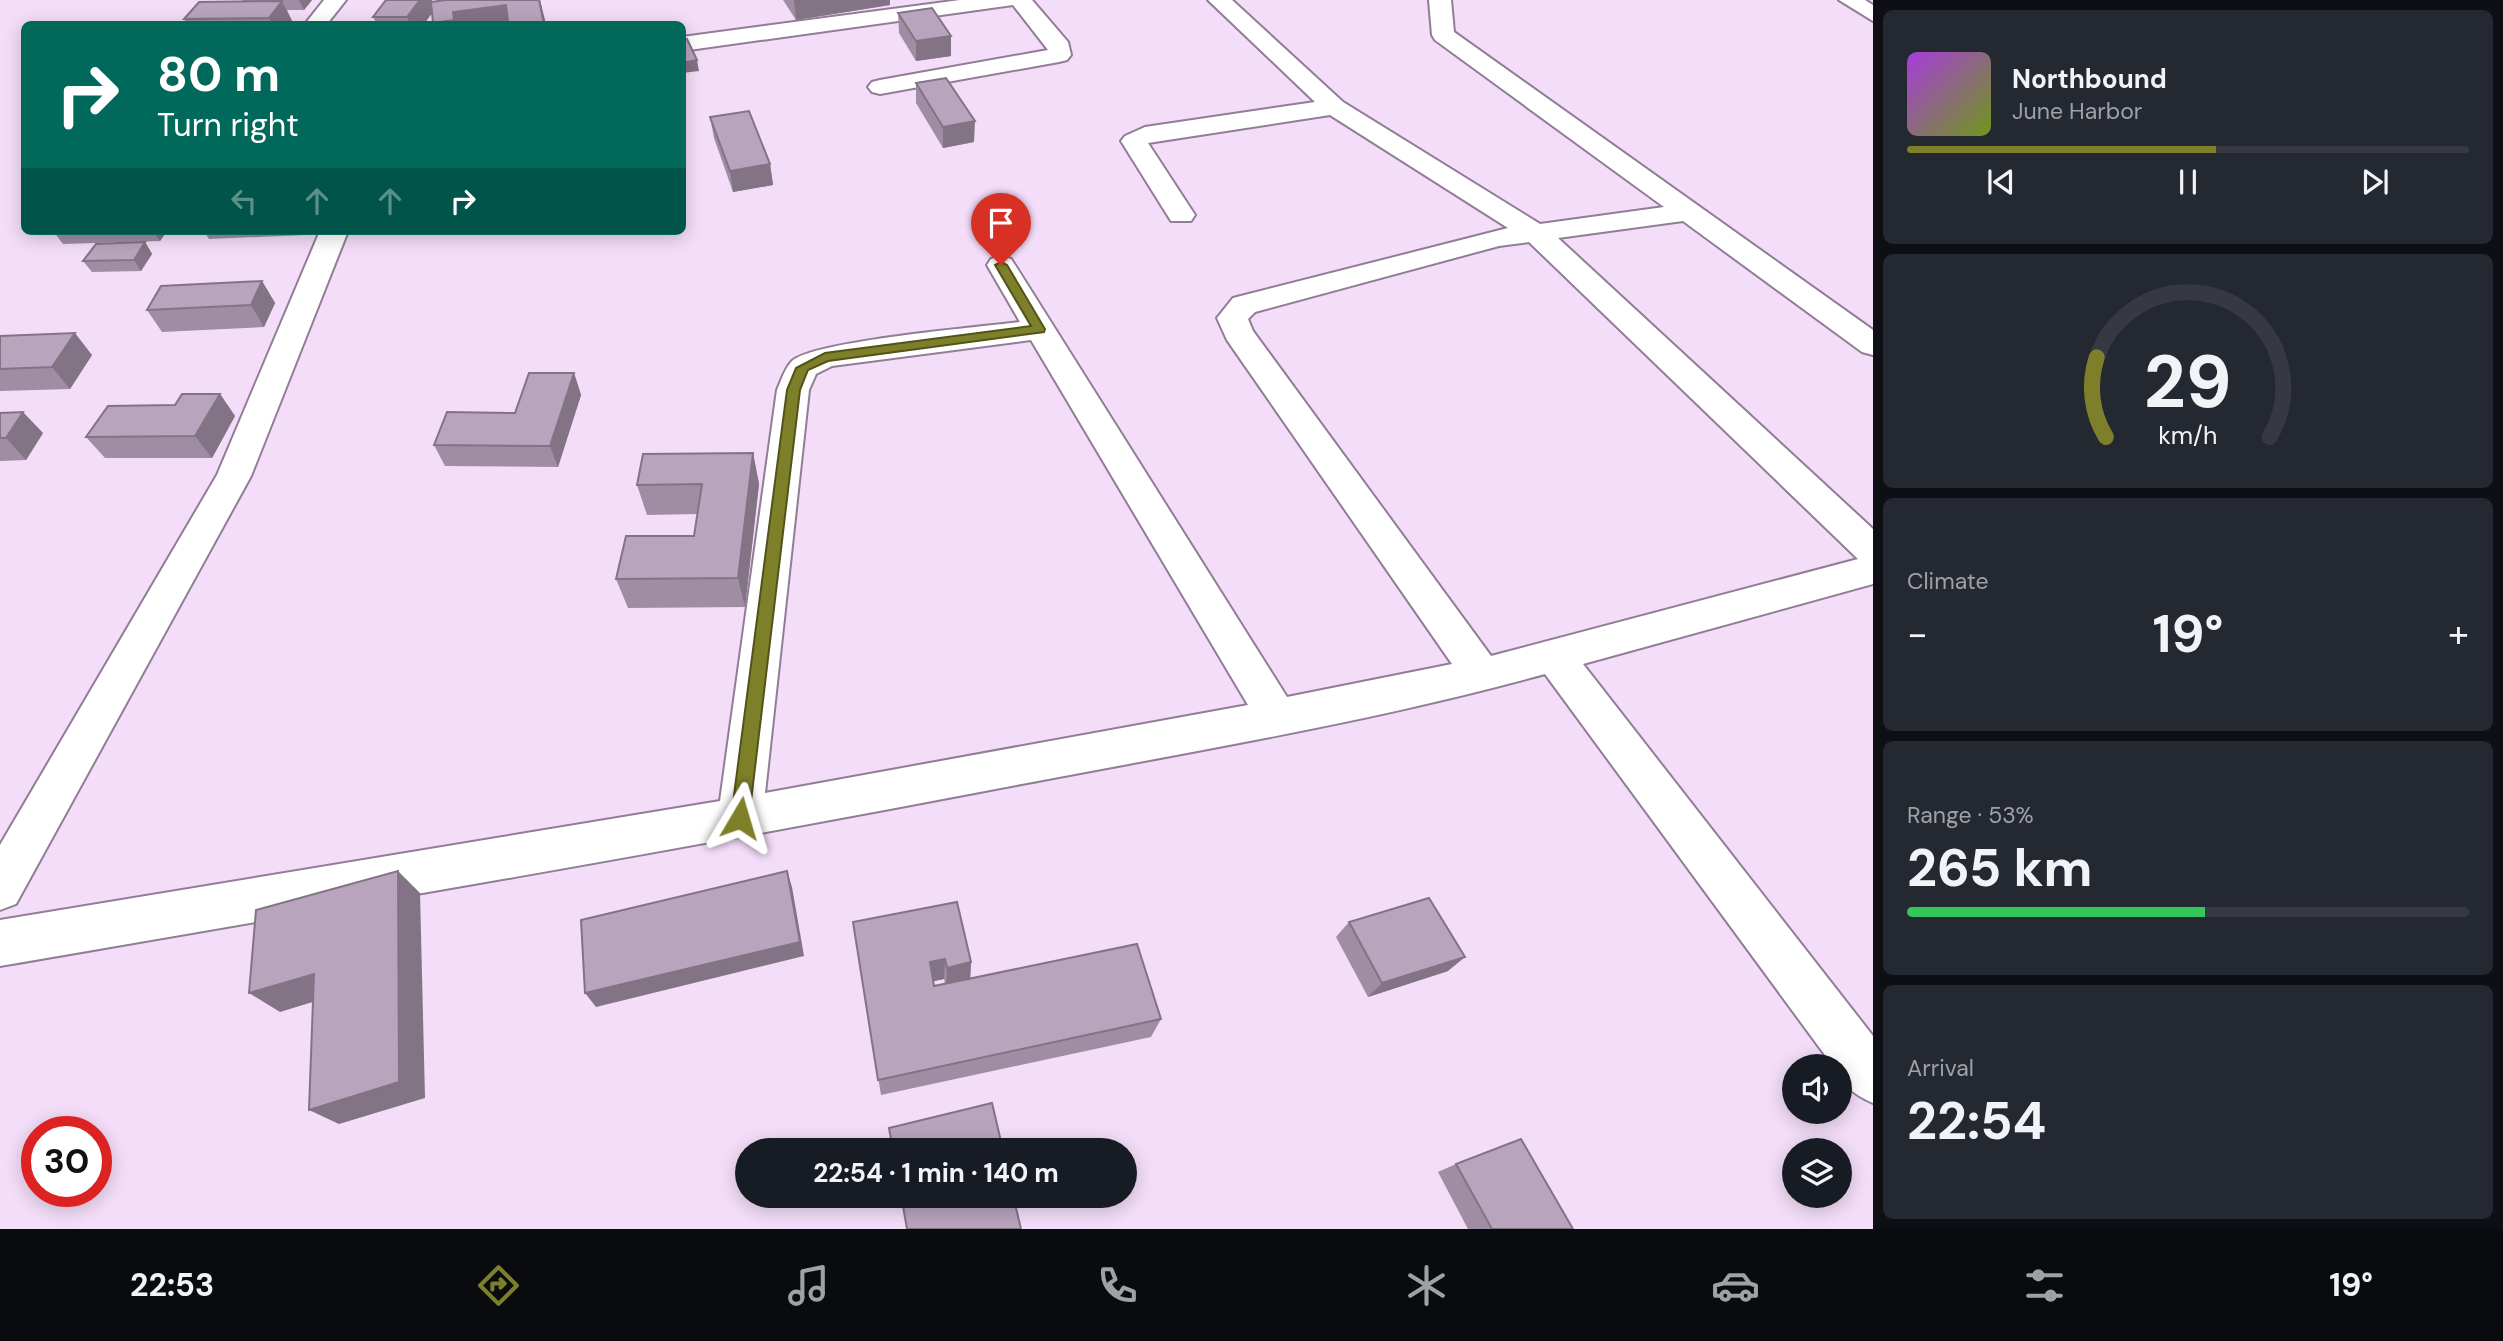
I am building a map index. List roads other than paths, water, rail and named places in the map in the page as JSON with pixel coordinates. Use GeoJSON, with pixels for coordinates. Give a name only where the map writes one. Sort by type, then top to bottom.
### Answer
{"type":"FeatureCollection","features":[{"type":"Feature","properties":{"kind":"street"},"geometry":{"type":"LineString","coordinates":[[318,21],[335,0]]}},
{"type":"Feature","properties":{"kind":"street"},"geometry":{"type":"LineString","coordinates":[[686,43],[1009,0]]}},
{"type":"Feature","properties":{"kind":"street"},"geometry":{"type":"LineString","coordinates":[[880,87],[1059,55],[1060,47],[1020,0]]}},
{"type":"Feature","properties":{"kind":"street"},"geometry":{"type":"LineString","coordinates":[[1219,0],[1334,107],[1537,234],[1873,551]]}},
{"type":"Feature","properties":{"kind":"street"},"geometry":{"type":"LineString","coordinates":[[1440,0],[1443,35],[1873,345]]}},
{"type":"Feature","properties":{"kind":"street"},"geometry":{"type":"LineString","coordinates":[[1850,0],[1873,14]]}},
{"type":"Feature","properties":{"kind":"street"},"geometry":{"type":"LineString","coordinates":[[1181,215],[1134,141],[1145,135],[1334,107]]}},
{"type":"Feature","properties":{"kind":"street"},"geometry":{"type":"LineString","coordinates":[[1482,675],[1238,333],[1232,318],[1244,305],[1498,238],[1688,212]]}},
{"type":"Feature","properties":{"kind":"street"},"geometry":{"type":"LineString","coordinates":[[0,888],[234,476],[332,235]]}},
{"type":"Feature","properties":{"kind":"street"},"geometry":{"type":"LineString","coordinates":[[1001,265],[1276,718]]}},
{"type":"Feature","properties":{"kind":"street"},"geometry":{"type":"LineString","coordinates":[[740,818],[793,390],[803,368],[825,357],[1039,329]]}},
{"type":"Feature","properties":{"kind":"street"},"geometry":{"type":"LineString","coordinates":[[0,943],[740,818],[1276,718],[1482,675],[1873,570]]}},
{"type":"Feature","properties":{"kind":"street"},"geometry":{"type":"LineString","coordinates":[[1554,656],[1873,1077]]}}]}
